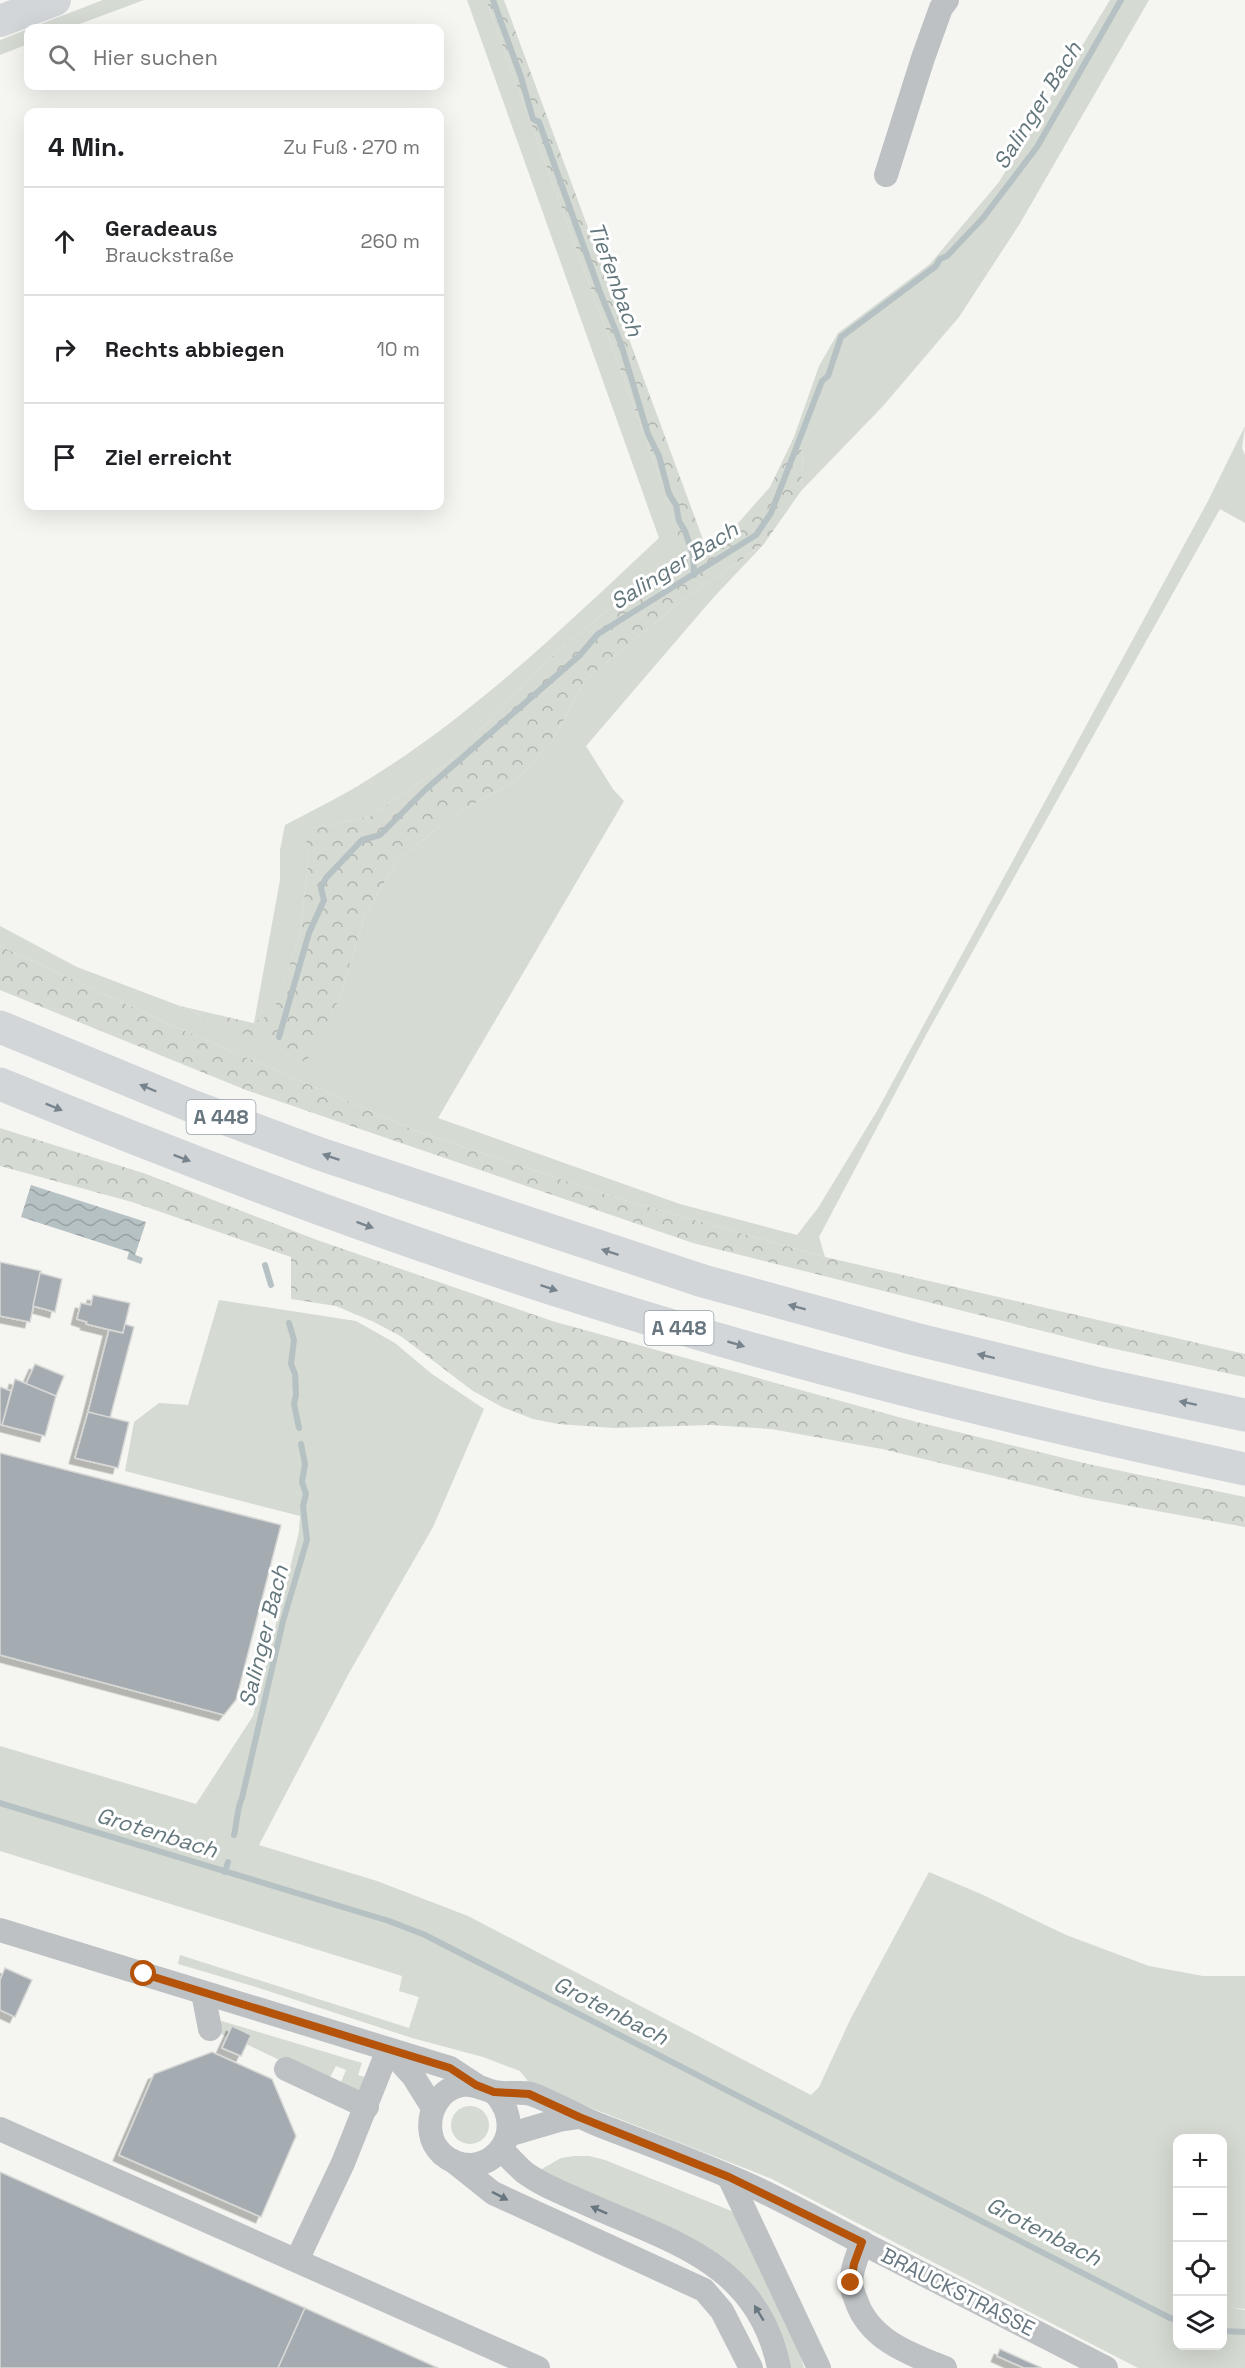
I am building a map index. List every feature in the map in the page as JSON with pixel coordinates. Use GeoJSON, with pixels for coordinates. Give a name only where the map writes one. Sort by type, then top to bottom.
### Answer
{"type":"FeatureCollection","features":[{"type":"Feature","properties":{"kind":"highway","name":"A 448"},"geometry":{"type":"LineString","coordinates":[[0,1027],[189,1105],[320,1154],[702,1281],[915,1339],[1099,1384],[1245,1415]]}},
{"type":"Feature","properties":{"kind":"highway","name":"A 448"},"geometry":{"type":"LineString","coordinates":[[0,1084],[156,1148],[296,1201],[432,1250],[592,1302],[895,1388],[1082,1434],[1245,1469]]}},
{"type":"Feature","properties":{"kind":"main road"},"geometry":{"type":"LineString","coordinates":[[0,21],[55,0]]}},
{"type":"Feature","properties":{"kind":"street"},"geometry":{"type":"LineString","coordinates":[[886,175],[923,58],[941,8],[947,0]]}},
{"type":"Feature","properties":{"kind":"street","name":"BRAUCKSTRASSE"},"geometry":{"type":"LineString","coordinates":[[0,1930],[450,2068],[485,2088],[503,2102],[510,2124],[505,2142]]}},
{"type":"Feature","properties":{"kind":"street"},"geometry":{"type":"LineString","coordinates":[[203,1993],[210,2030]]}},
{"type":"Feature","properties":{"kind":"street"},"geometry":{"type":"LineString","coordinates":[[297,2260],[367,2107],[388,2049],[413,2076],[433,2108],[429,2124],[432,2138],[440,2152],[493,2193],[683,2278],[704,2290],[722,2311],[751,2368]]}},
{"type":"Feature","properties":{"kind":"street"},"geometry":{"type":"LineString","coordinates":[[286,2069],[367,2107]]}},
{"type":"Feature","properties":{"kind":"street","name":"BRAUCKSTRASSE"},"geometry":{"type":"LineString","coordinates":[[433,2108],[439,2098],[461,2085],[529,2094],[579,2117],[729,2177],[862,2242],[1106,2368]]}},
{"type":"Feature","properties":{"kind":"street"},"geometry":{"type":"LineString","coordinates":[[453,2161],[466,2165],[479,2163],[491,2158],[505,2142],[559,2120],[579,2117]]}},
{"type":"Feature","properties":{"kind":"street"},"geometry":{"type":"LineString","coordinates":[[0,2129],[538,2368]]}},
{"type":"Feature","properties":{"kind":"street"},"geometry":{"type":"LineString","coordinates":[[505,2142],[525,2172],[558,2191],[687,2248],[711,2262],[733,2279],[751,2300],[765,2322],[776,2349],[779,2368]]}},
{"type":"Feature","properties":{"kind":"street"},"geometry":{"type":"LineString","coordinates":[[729,2177],[819,2368]]}},
{"type":"Feature","properties":{"kind":"street"},"geometry":{"type":"LineString","coordinates":[[862,2242],[854,2264],[851,2283],[864,2320],[897,2347],[945,2368]]}},
{"type":"Feature","properties":{"kind":"street"},"geometry":{"type":"LineString","coordinates":[[732,2329],[733,2368]]}},
{"type":"Feature","properties":{"kind":"green space"},"geometry":{"type":"Polygon","coordinates":[[[103,0],[144,0],[80,24],[40,24],[103,0]]]}},
{"type":"Feature","properties":{"kind":"green space"},"geometry":{"type":"Polygon","coordinates":[[[467,0],[486,0],[664,489],[687,562],[637,587],[556,652],[449,762],[369,817],[307,829],[308,865],[300,935],[273,1014],[254,1023],[280,880],[280,850],[285,825],[359,785],[447,725],[520,666],[659,538],[467,0]]]}},
{"type":"Feature","properties":{"kind":"green space"},"geometry":{"type":"Polygon","coordinates":[[[486,0],[504,0],[705,545],[716,548],[770,487],[794,437],[803,453],[801,491],[764,544],[687,597],[586,679],[552,741],[516,781],[455,814],[398,860],[365,915],[339,1000],[306,1062],[180,1006],[253,1023],[273,1013],[300,935],[308,865],[306,829],[369,817],[449,762],[556,652],[637,587],[686,562],[664,489],[486,0]]]}},
{"type":"Feature","properties":{"kind":"green space"},"geometry":{"type":"Polygon","coordinates":[[[1110,0],[1149,0],[1019,225],[959,317],[883,406],[801,491],[803,453],[794,437],[819,366],[838,333],[930,264],[999,182],[1110,0]]]}},
{"type":"Feature","properties":{"kind":"green space"},"geometry":{"type":"Polygon","coordinates":[[[24,31],[24,46],[0,55],[0,40],[24,31]]]}},
{"type":"Feature","properties":{"kind":"green space"},"geometry":{"type":"Polygon","coordinates":[[[1245,426],[1242,448],[1245,455],[1245,523],[1220,509],[926,1035],[819,1237],[825,1257],[620,1199],[419,1132],[171,1025],[0,946],[0,926],[77,967],[180,1006],[306,1061],[339,1000],[365,915],[398,860],[455,814],[516,781],[552,741],[586,679],[687,597],[764,544],[713,598],[586,746],[613,789],[624,801],[438,1118],[680,1204],[797,1235],[818,1208],[877,1111],[1208,501],[1245,426]]]}},
{"type":"Feature","properties":{"kind":"green space"},"geometry":{"type":"Polygon","coordinates":[[[0,946],[171,1025],[419,1132],[620,1199],[825,1257],[1245,1354],[1245,1377],[1106,1347],[693,1243],[246,1090],[0,990],[0,946]]]}},
{"type":"Feature","properties":{"kind":"green space"},"geometry":{"type":"Polygon","coordinates":[[[0,1128],[146,1174],[317,1240],[552,1321],[913,1421],[1088,1464],[1245,1497],[1245,1527],[1086,1498],[882,1449],[771,1429],[711,1425],[614,1428],[558,1424],[533,1419],[502,1407],[473,1391],[402,1337],[374,1322],[336,1306],[291,1299],[291,1257],[132,1202],[0,1166],[0,1128]]]}},
{"type":"Feature","properties":{"kind":"green space"},"geometry":{"type":"Polygon","coordinates":[[[219,1300],[356,1321],[395,1343],[432,1374],[484,1409],[433,1527],[349,1673],[259,1845],[377,1881],[468,1916],[811,2095],[819,2087],[851,2018],[929,1872],[1066,1935],[1149,1966],[1203,1976],[1245,1976],[1245,2309],[1228,2307],[1245,2310],[1245,2368],[1138,2368],[772,2179],[530,2084],[520,2071],[483,2057],[412,2038],[178,1964],[180,1955],[409,2028],[419,1997],[399,1991],[402,1976],[0,1851],[0,1746],[196,1804],[253,1716],[299,1532],[300,1516],[125,1471],[134,1422],[159,1403],[188,1405],[219,1300]]]}},
{"type":"Feature","properties":{"kind":"green space"},"geometry":{"type":"Polygon","coordinates":[[[215,2019],[362,2063],[358,2075],[368,2078],[361,2098],[339,2087],[346,2070],[336,2066],[327,2083],[246,2044],[250,2034],[232,2026],[227,2037],[218,2032],[215,2019]]]}},
{"type":"Feature","properties":{"kind":"green space"},"geometry":{"type":"Polygon","coordinates":[[[470,2106],[484,2111],[489,2125],[484,2139],[470,2144],[456,2139],[451,2125],[456,2111],[470,2106]]]}},
{"type":"Feature","properties":{"kind":"green space"},"geometry":{"type":"Polygon","coordinates":[[[589,2156],[605,2160],[734,2212],[799,2351],[804,2368],[788,2368],[765,2306],[540,2170],[561,2158],[589,2156]]]}},
{"type":"Feature","properties":{"kind":"water"},"geometry":{"type":"Polygon","coordinates":[[[31,1185],[146,1222],[135,1255],[143,1258],[141,1264],[127,1259],[129,1252],[21,1217],[31,1185]]]}},
{"type":"Feature","properties":{"kind":"building"},"geometry":{"type":"Polygon","coordinates":[[[0,1262],[41,1271],[30,1322],[0,1316],[0,1262]]]}},
{"type":"Feature","properties":{"kind":"building"},"geometry":{"type":"Polygon","coordinates":[[[40,1273],[62,1279],[55,1312],[33,1306],[40,1273]]]}},
{"type":"Feature","properties":{"kind":"building"},"geometry":{"type":"Polygon","coordinates":[[[93,1295],[130,1303],[123,1333],[86,1324],[87,1322],[77,1319],[81,1303],[91,1305],[93,1295]]]}},
{"type":"Feature","properties":{"kind":"building"},"geometry":{"type":"Polygon","coordinates":[[[125,1324],[134,1327],[110,1418],[88,1412],[109,1330],[123,1333],[125,1324]]]}},
{"type":"Feature","properties":{"kind":"building"},"geometry":{"type":"Polygon","coordinates":[[[35,1364],[64,1376],[56,1396],[26,1384],[35,1364]]]}},
{"type":"Feature","properties":{"kind":"building"},"geometry":{"type":"Polygon","coordinates":[[[15,1379],[56,1396],[45,1436],[2,1425],[15,1379]]]}},
{"type":"Feature","properties":{"kind":"building"},"geometry":{"type":"Polygon","coordinates":[[[0,1387],[11,1391],[2,1425],[0,1424],[0,1387]]]}},
{"type":"Feature","properties":{"kind":"building"},"geometry":{"type":"Polygon","coordinates":[[[88,1412],[129,1422],[118,1468],[75,1458],[88,1412]]]}},
{"type":"Feature","properties":{"kind":"building"},"geometry":{"type":"Polygon","coordinates":[[[0,1453],[281,1525],[236,1700],[224,1715],[0,1655],[0,1453]]]}},
{"type":"Feature","properties":{"kind":"building"},"geometry":{"type":"Polygon","coordinates":[[[5,1968],[32,1980],[15,2017],[0,2010],[0,1980],[5,1968]]]}},
{"type":"Feature","properties":{"kind":"building"},"geometry":{"type":"Polygon","coordinates":[[[232,2026],[251,2035],[241,2056],[222,2048],[232,2026]]]}},
{"type":"Feature","properties":{"kind":"building"},"geometry":{"type":"Polygon","coordinates":[[[212,2052],[272,2079],[296,2136],[261,2217],[119,2155],[154,2074],[212,2052]]]}},
{"type":"Feature","properties":{"kind":"building"},"geometry":{"type":"Polygon","coordinates":[[[0,2172],[305,2308],[278,2368],[0,2368],[0,2172]]]}},
{"type":"Feature","properties":{"kind":"building"},"geometry":{"type":"Polygon","coordinates":[[[305,2308],[438,2368],[278,2368],[305,2308]]]}},
{"type":"Feature","properties":{"kind":"building"},"geometry":{"type":"Polygon","coordinates":[[[1000,2349],[1042,2368],[1024,2368],[997,2356],[1000,2349]]]}},
{"type":"Feature","properties":{"kind":"waterway","name":"Tiefenbach"},"geometry":{"type":"LineString","coordinates":[[493,0],[521,77],[533,119],[539,122],[621,344],[648,434],[659,456],[669,494],[676,505],[679,521],[693,555],[694,575]]}},
{"type":"Feature","properties":{"kind":"waterway","name":"Salinger Bach"},"geometry":{"type":"LineString","coordinates":[[279,1037],[309,933],[324,900],[321,888],[326,878],[362,840],[380,835],[425,790],[579,656],[598,634],[756,535],[771,513],[822,381],[828,376],[841,337],[936,266],[940,259],[947,256],[983,218],[1037,147],[1121,0]]}},
{"type":"Feature","properties":{"kind":"waterway","name":"Salinger Bach"},"geometry":{"type":"LineString","coordinates":[[265,1265],[271,1285]]}},
{"type":"Feature","properties":{"kind":"waterway","name":"Salinger Bach"},"geometry":{"type":"LineString","coordinates":[[289,1323],[294,1340],[291,1364],[295,1374],[294,1404],[299,1428]]}},
{"type":"Feature","properties":{"kind":"waterway","name":"Salinger Bach"},"geometry":{"type":"LineString","coordinates":[[234,1835],[283,1621],[307,1540],[303,1506],[306,1494],[302,1482],[305,1464],[301,1444]]}},
{"type":"Feature","properties":{"kind":"waterway","name":"Grotenbach"},"geometry":{"type":"LineString","coordinates":[[0,1803],[389,1921],[425,1935],[1173,2319]]}},
{"type":"Feature","properties":{"kind":"waterway","name":"Salinger Bach"},"geometry":{"type":"LineString","coordinates":[[225,1872],[228,1862]]}},
{"type":"Feature","properties":{"kind":"waterway","name":"Grotenbach"},"geometry":{"type":"LineString","coordinates":[[1227,2331],[1245,2332]]}},
{"type":"Feature","properties":{"kind":"route"},"geometry":{"type":"LineString","coordinates":[[144,1974],[450,2068],[476,2085],[494,2092],[529,2094],[579,2117],[762,2191],[862,2242],[854,2264],[851,2283]]}}]}
